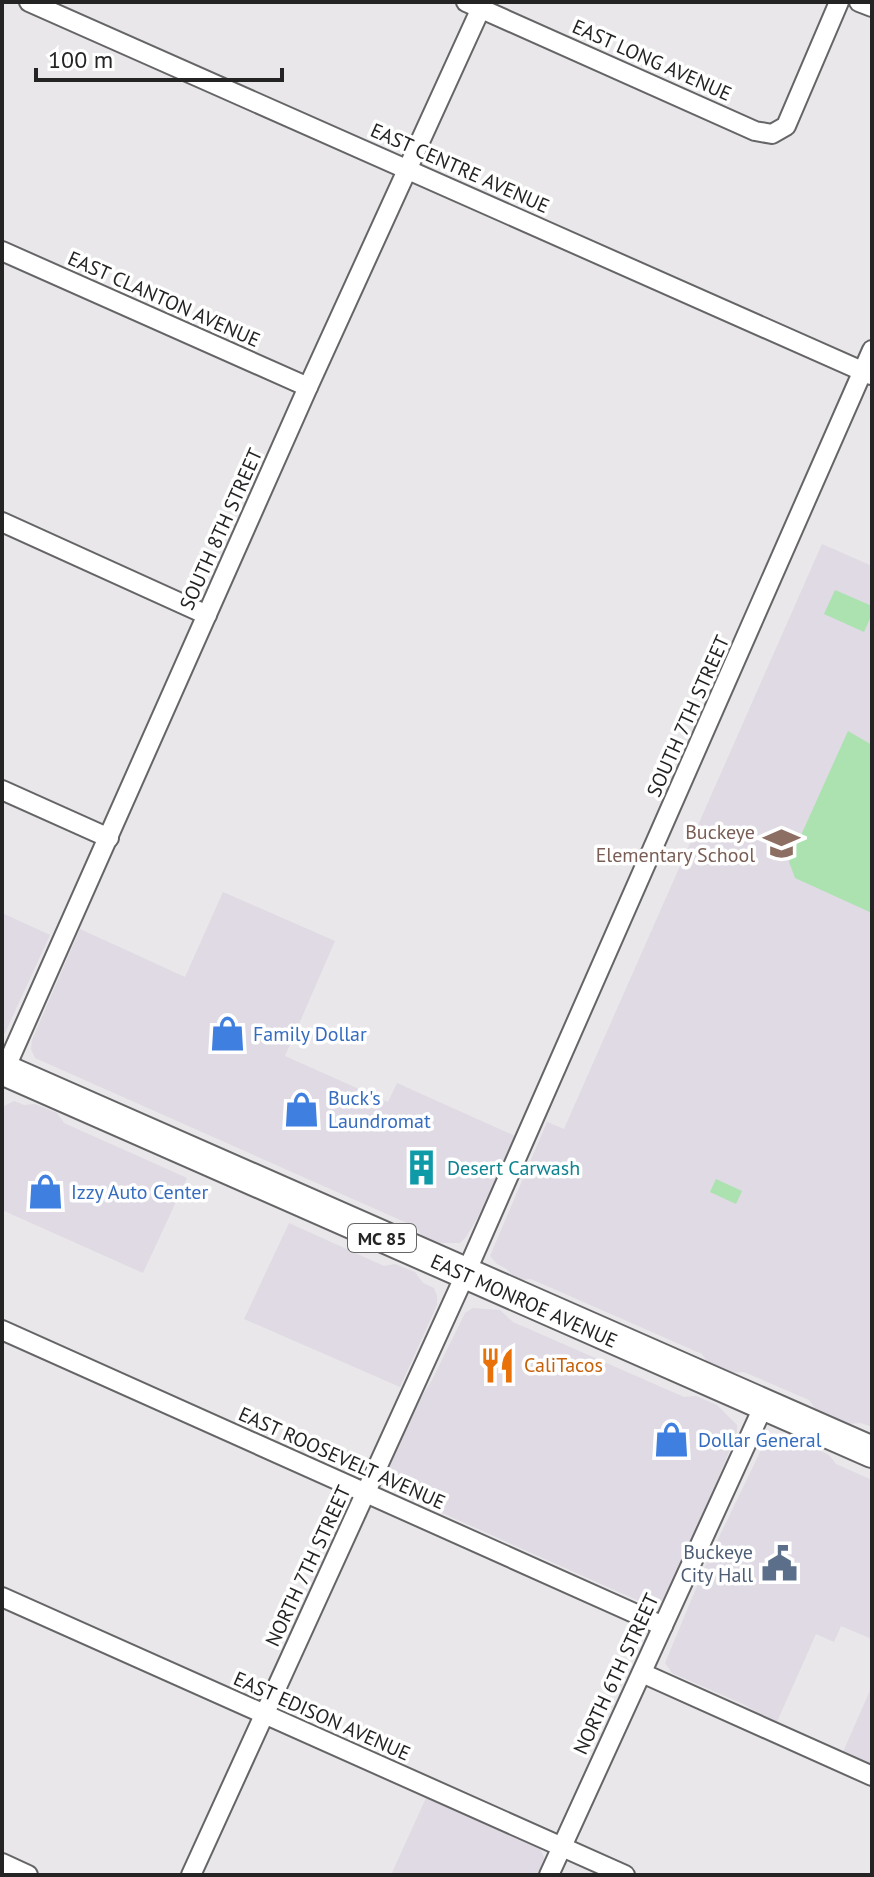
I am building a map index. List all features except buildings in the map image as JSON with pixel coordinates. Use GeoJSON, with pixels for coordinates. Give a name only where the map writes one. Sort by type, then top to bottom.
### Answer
{"type":"FeatureCollection","features":[{"type":"Feature","properties":{"kind":"main road","name":"EAST MONROE AVENUE"},"geometry":{"type":"LineString","coordinates":[[3,1072],[872,1452]]}},
{"type":"Feature","properties":{"kind":"street","name":"EAST CENTRE AVENUE"},"geometry":{"type":"LineString","coordinates":[[29,2],[867,374]]}},
{"type":"Feature","properties":{"kind":"street","name":"EAST LONG AVENUE"},"geometry":{"type":"LineString","coordinates":[[473,5],[766,134],[777,133],[786,126],[839,2]]}},
{"type":"Feature","properties":{"kind":"street"},"geometry":{"type":"LineString","coordinates":[[859,2],[872,7]]}},
{"type":"Feature","properties":{"kind":"street","name":"SOUTH 8TH STREET"},"geometry":{"type":"LineString","coordinates":[[3,1072],[407,168],[473,5]]}},
{"type":"Feature","properties":{"kind":"street","name":"EAST CLANTON AVENUE"},"geometry":{"type":"LineString","coordinates":[[2,251],[308,387]]}},
{"type":"Feature","properties":{"kind":"street","name":"SOUTH 7TH STREET"},"geometry":{"type":"LineString","coordinates":[[465,1275],[867,374],[872,350]]}},
{"type":"Feature","properties":{"kind":"street"},"geometry":{"type":"LineString","coordinates":[[2,522],[207,615]]}},
{"type":"Feature","properties":{"kind":"street"},"geometry":{"type":"LineString","coordinates":[[2,790],[109,838]]}},
{"type":"Feature","properties":{"kind":"street","name":"NORTH 7TH STREET"},"geometry":{"type":"LineString","coordinates":[[191,1875],[465,1275]]}},
{"type":"Feature","properties":{"kind":"street","name":"EAST ROOSEVELT AVENUE"},"geometry":{"type":"LineString","coordinates":[[2,1330],[663,1626]]}},
{"type":"Feature","properties":{"kind":"street","name":"NORTH 6TH STREET"},"geometry":{"type":"LineString","coordinates":[[549,1875],[764,1405]]}},
{"type":"Feature","properties":{"kind":"street","name":"EAST EDISON AVENUE"},"geometry":{"type":"LineString","coordinates":[[2,1597],[625,1875]]}},
{"type":"Feature","properties":{"kind":"street"},"geometry":{"type":"LineString","coordinates":[[642,1673],[872,1776]]}},
{"type":"Feature","properties":{"kind":"street"},"geometry":{"type":"LineString","coordinates":[[2,1863],[28,1875]]}},
{"type":"Feature","properties":{"kind":"shaded area","name":"Buckeye Elementary School"},"geometry":{"type":"Polygon","coordinates":[[[822,544],[872,566],[872,1427],[861,1423],[847,1424],[817,1411],[809,1400],[744,1372],[730,1373],[707,1362],[702,1354],[531,1279],[514,1278],[490,1256],[547,1122],[564,1129],[822,544]]]}},
{"type":"Feature","properties":{"kind":"shaded area"},"geometry":{"type":"Polygon","coordinates":[[[223,892],[335,941],[285,1056],[388,1102],[397,1083],[515,1136],[489,1198],[460,1243],[433,1243],[424,1239],[416,1227],[35,1058],[31,1049],[32,1040],[80,929],[185,977],[223,892]]]}},
{"type":"Feature","properties":{"kind":"shaded area"},"geometry":{"type":"Polygon","coordinates":[[[2,913],[50,935],[2,1035],[2,913]]]}},
{"type":"Feature","properties":{"kind":"shaded area"},"geometry":{"type":"Polygon","coordinates":[[[14,1101],[24,1105],[35,1104],[57,1113],[64,1123],[187,1178],[143,1273],[2,1210],[2,1107],[14,1101]]]}},
{"type":"Feature","properties":{"kind":"shaded area"},"geometry":{"type":"Polygon","coordinates":[[[289,1223],[384,1266],[395,1264],[415,1272],[423,1283],[434,1288],[437,1305],[400,1387],[244,1319],[289,1223]]]}},
{"type":"Feature","properties":{"kind":"shaded area"},"geometry":{"type":"Polygon","coordinates":[[[473,1308],[500,1310],[513,1322],[684,1397],[696,1396],[717,1405],[737,1425],[737,1433],[702,1517],[666,1597],[658,1604],[648,1605],[393,1491],[388,1485],[386,1474],[414,1408],[431,1382],[465,1313],[473,1308]]]}},
{"type":"Feature","properties":{"kind":"shaded area"},"geometry":{"type":"Polygon","coordinates":[[[778,1439],[796,1439],[829,1455],[836,1464],[872,1480],[872,1639],[841,1626],[834,1642],[816,1634],[776,1724],[743,1704],[672,1673],[665,1663],[707,1562],[762,1448],[778,1439]]]}},
{"type":"Feature","properties":{"kind":"shaded area"},"geometry":{"type":"Polygon","coordinates":[[[872,1686],[872,1765],[843,1752],[872,1686]]]}},
{"type":"Feature","properties":{"kind":"shaded area"},"geometry":{"type":"Polygon","coordinates":[[[426,1798],[540,1849],[544,1865],[538,1875],[391,1875],[426,1798]]]}},
{"type":"Feature","properties":{"kind":"green space"},"geometry":{"type":"Polygon","coordinates":[[[835,590],[872,606],[864,632],[824,614],[835,590]]]}},
{"type":"Feature","properties":{"kind":"green space"},"geometry":{"type":"Polygon","coordinates":[[[848,731],[872,745],[872,913],[795,878],[789,862],[848,731]]]}},
{"type":"Feature","properties":{"kind":"green space"},"geometry":{"type":"Polygon","coordinates":[[[716,1179],[742,1191],[736,1204],[710,1192],[716,1179]]]}},
{"type":"Feature","properties":{"kind":"place","name":"Buckeye Elementary School"},"geometry":{"type":"Point","coordinates":[781,844]}},
{"type":"Feature","properties":{"kind":"place","name":"Family Dollar"},"geometry":{"type":"Point","coordinates":[227,1034]}},
{"type":"Feature","properties":{"kind":"place","name":"Buck's Laundromat"},"geometry":{"type":"Point","coordinates":[302,1109]}},
{"type":"Feature","properties":{"kind":"place","name":"Desert Carwash"},"geometry":{"type":"Point","coordinates":[421,1168]}},
{"type":"Feature","properties":{"kind":"place","name":"Izzy Auto Center"},"geometry":{"type":"Point","coordinates":[45,1192]}},
{"type":"Feature","properties":{"kind":"place","name":"CaliTacos"},"geometry":{"type":"Point","coordinates":[498,1365]}},
{"type":"Feature","properties":{"kind":"place","name":"Dollar General"},"geometry":{"type":"Point","coordinates":[672,1440]}},
{"type":"Feature","properties":{"kind":"place","name":"Buckeye City Hall"},"geometry":{"type":"Point","coordinates":[779,1563]}}]}
